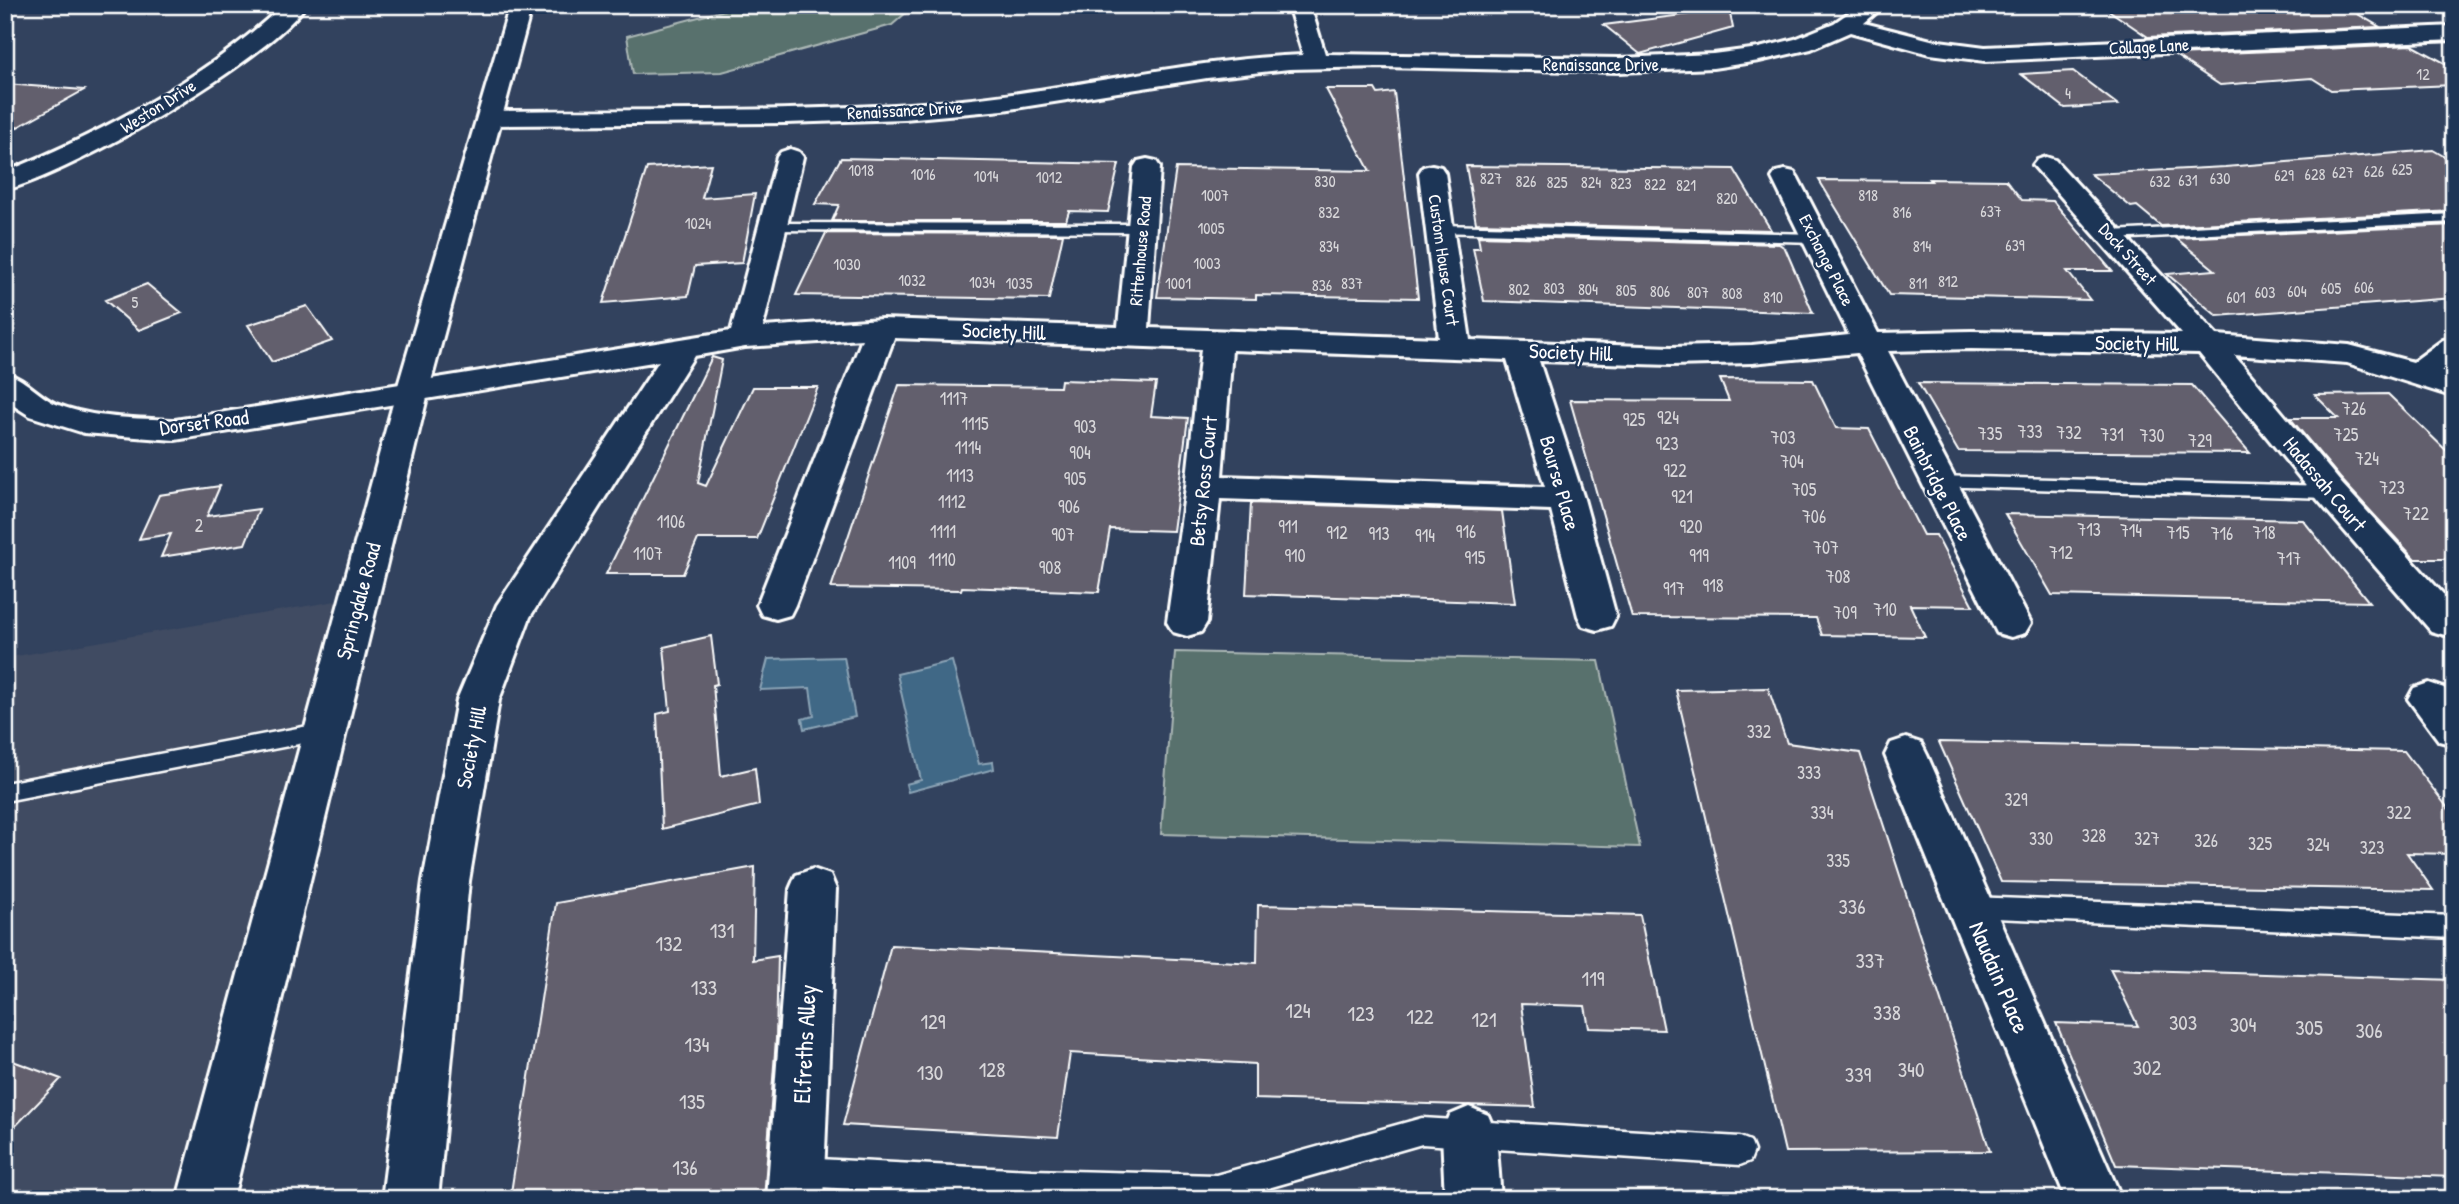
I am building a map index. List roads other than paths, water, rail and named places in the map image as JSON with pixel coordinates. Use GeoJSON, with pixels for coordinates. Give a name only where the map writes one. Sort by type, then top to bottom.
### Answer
{"type":"FeatureCollection","features":[{"type":"Feature","properties":{"kind":"street","name":"Weston Drive"},"geometry":{"type":"LineString","coordinates":[[5,182],[108,136],[163,103],[244,51],[296,5]]}},
{"type":"Feature","properties":{"kind":"street","name":"Springdale Road"},"geometry":{"type":"LineString","coordinates":[[205,1199],[414,389],[521,5]]}},
{"type":"Feature","properties":{"kind":"street"},"geometry":{"type":"LineString","coordinates":[[1299,5],[1316,61]]}},
{"type":"Feature","properties":{"kind":"street","name":"Renaissance Drive"},"geometry":{"type":"LineString","coordinates":[[491,118],[926,110],[1040,98],[1207,70],[1316,61],[1686,63],[1770,51],[1803,42],[1847,25],[1875,5]]}},
{"type":"Feature","properties":{"kind":"street","name":"Collage Lane"},"geometry":{"type":"LineString","coordinates":[[1847,25],[1930,47],[1985,54],[2454,33]]}},
{"type":"Feature","properties":{"kind":"street"},"geometry":{"type":"LineString","coordinates":[[745,338],[790,157]]}},
{"type":"Feature","properties":{"kind":"street","name":"Dock Street"},"geometry":{"type":"LineString","coordinates":[[2046,165],[2208,344]]}},
{"type":"Feature","properties":{"kind":"street","name":"Rittenhouse Road"},"geometry":{"type":"LineString","coordinates":[[1133,336],[1147,167]]}},
{"type":"Feature","properties":{"kind":"street","name":"Custom House Court"},"geometry":{"type":"LineString","coordinates":[[1432,173],[1456,348]]}},
{"type":"Feature","properties":{"kind":"street","name":"Exchange Place"},"geometry":{"type":"LineString","coordinates":[[1785,178],[1869,342]]}},
{"type":"Feature","properties":{"kind":"street"},"geometry":{"type":"LineString","coordinates":[[776,606],[882,328]]}},
{"type":"Feature","properties":{"kind":"street","name":"Society Hill"},"geometry":{"type":"LineString","coordinates":[[414,389],[745,338],[882,328],[1671,356],[1752,354],[1869,342],[1971,340],[2208,344],[2349,354],[2418,373],[2454,387]]}},
{"type":"Feature","properties":{"kind":"street","name":"Betsy Ross Court"},"geometry":{"type":"LineString","coordinates":[[1187,622],[1204,487],[1217,339]]}},
{"type":"Feature","properties":{"kind":"street","name":"Bainbridge Place"},"geometry":{"type":"LineString","coordinates":[[1869,342],[1936,482],[2011,623]]}},
{"type":"Feature","properties":{"kind":"street","name":"Hadassah Court"},"geometry":{"type":"LineString","coordinates":[[2208,344],[2330,492],[2445,621]]}},
{"type":"Feature","properties":{"kind":"street"},"geometry":{"type":"LineString","coordinates":[[2418,373],[2454,346]]}},
{"type":"Feature","properties":{"kind":"street","name":"Society Hill"},"geometry":{"type":"LineString","coordinates":[[410,1199],[446,881],[478,700],[511,615],[683,348]]}},
{"type":"Feature","properties":{"kind":"street","name":"Bourse Place"},"geometry":{"type":"LineString","coordinates":[[1520,350],[1566,499],[1597,616]]}},
{"type":"Feature","properties":{"kind":"street","name":"Dorset Road"},"geometry":{"type":"LineString","coordinates":[[5,383],[22,401],[89,426],[175,430],[414,389]]}},
{"type":"Feature","properties":{"kind":"street"},"geometry":{"type":"LineString","coordinates":[[1204,487],[1566,499]]}},
{"type":"Feature","properties":{"kind":"street","name":"Naudain Place"},"geometry":{"type":"LineString","coordinates":[[1906,755],[2094,1199]]}},
{"type":"Feature","properties":{"kind":"street","name":"Elfreths Alley"},"geometry":{"type":"LineString","coordinates":[[796,1185],[813,889]]}},
{"type":"Feature","properties":{"kind":"street"},"geometry":{"type":"LineString","coordinates":[[1469,1134],[1473,1199]]}},
{"type":"Feature","properties":{"kind":"lane"},"geometry":{"type":"LineString","coordinates":[[2111,235],[2454,218]]}},
{"type":"Feature","properties":{"kind":"lane"},"geometry":{"type":"LineString","coordinates":[[773,227],[1142,228]]}},
{"type":"Feature","properties":{"kind":"lane"},"geometry":{"type":"LineString","coordinates":[[1440,229],[1816,238]]}},
{"type":"Feature","properties":{"kind":"lane"},"geometry":{"type":"LineString","coordinates":[[1936,482],[2330,492]]}},
{"type":"Feature","properties":{"kind":"lane"},"geometry":{"type":"LineString","coordinates":[[5,792],[324,731]]}},
{"type":"Feature","properties":{"kind":"lane"},"geometry":{"type":"LineString","coordinates":[[1970,907],[2454,927]]}},
{"type":"Feature","properties":{"kind":"lane"},"geometry":{"type":"LineString","coordinates":[[796,1185],[1032,1184],[1216,1189],[1422,1131],[1740,1151]]}}]}
